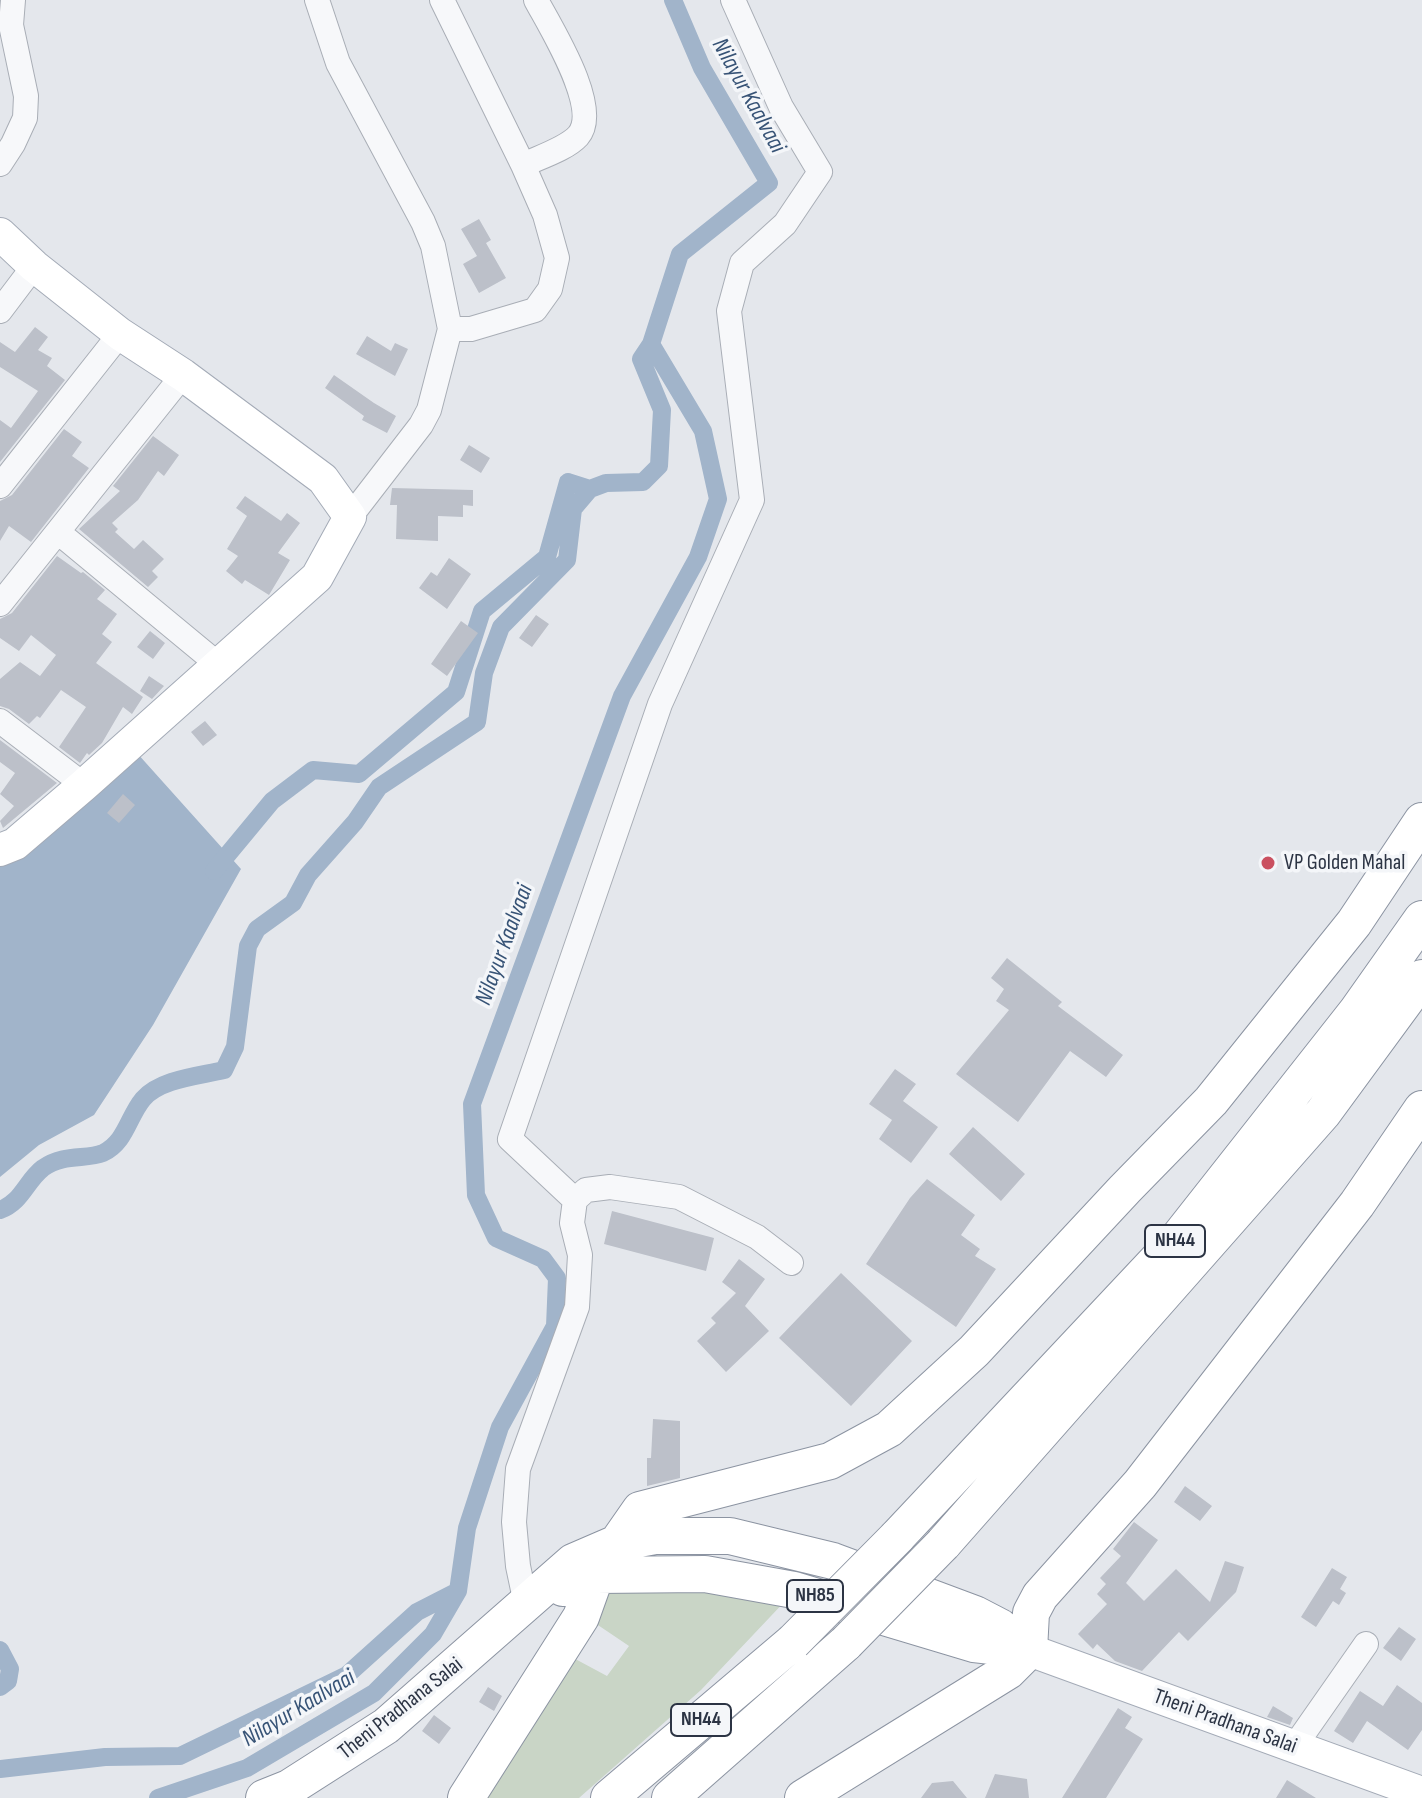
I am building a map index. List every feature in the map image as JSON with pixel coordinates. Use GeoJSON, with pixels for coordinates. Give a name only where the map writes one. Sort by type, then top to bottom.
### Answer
{"type":"FeatureCollection","features":[{"type":"Feature","properties":{"kind":"highway"},"geometry":{"type":"LineString","coordinates":[[617,1543],[640,1510],[830,1461],[889,1429],[974,1351],[1211,1101],[1354,923],[1422,821]]}},
{"type":"Feature","properties":{"kind":"highway","name":"NH44"},"geometry":{"type":"LineString","coordinates":[[609,1798],[793,1642],[897,1537],[1179,1237],[1357,1011],[1422,919]]}},
{"type":"Feature","properties":{"kind":"highway","name":"NH44"},"geometry":{"type":"LineString","coordinates":[[670,1798],[846,1643],[943,1544],[1323,1113],[1422,978]]}},
{"type":"Feature","properties":{"kind":"highway"},"geometry":{"type":"LineString","coordinates":[[803,1798],[1008,1671],[1029,1650],[1031,1613],[1040,1596],[1149,1471],[1357,1204],[1422,1109]]}},
{"type":"Feature","properties":{"kind":"highway","name":"Theni Pradhana Salai"},"geometry":{"type":"LineString","coordinates":[[264,1798],[289,1788],[386,1726],[573,1562],[617,1543],[655,1536],[730,1536],[833,1561],[975,1614],[1000,1627],[1029,1650]]}},
{"type":"Feature","properties":{"kind":"highway","name":"Theni Pradhana Salai"},"geometry":{"type":"LineString","coordinates":[[526,1604],[596,1575],[705,1574],[794,1590],[974,1644],[1029,1650]]}},
{"type":"Feature","properties":{"kind":"highway"},"geometry":{"type":"LineString","coordinates":[[466,1798],[581,1617],[596,1575]]}},
{"type":"Feature","properties":{"kind":"main road"},"geometry":{"type":"LineString","coordinates":[[0,234],[34,266],[120,334],[183,375],[323,479],[350,517],[317,577],[84,785],[15,844],[0,850]]}},
{"type":"Feature","properties":{"kind":"main road","name":"Theni Pradhana Salai"},"geometry":{"type":"LineString","coordinates":[[1029,1650],[1294,1747],[1377,1788],[1422,1793]]}},
{"type":"Feature","properties":{"kind":"street"},"geometry":{"type":"LineString","coordinates":[[0,164],[25,118],[26,96],[11,25],[13,0]]}},
{"type":"Feature","properties":{"kind":"street"},"geometry":{"type":"LineString","coordinates":[[317,0],[338,63],[433,246],[450,329],[429,410],[421,425],[350,517]]}},
{"type":"Feature","properties":{"kind":"street"},"geometry":{"type":"LineString","coordinates":[[442,0],[523,165],[545,215],[557,258],[550,289],[535,310],[471,329],[450,329]]}},
{"type":"Feature","properties":{"kind":"street"},"geometry":{"type":"LineString","coordinates":[[523,165],[576,139],[584,127],[583,96],[536,0]]}},
{"type":"Feature","properties":{"kind":"street"},"geometry":{"type":"LineString","coordinates":[[575,1200],[510,1139],[660,704],[752,500],[729,311],[742,263],[785,224],[820,172],[781,107],[733,0]]}},
{"type":"Feature","properties":{"kind":"street"},"geometry":{"type":"LineString","coordinates":[[0,311],[34,266]]}},
{"type":"Feature","properties":{"kind":"street"},"geometry":{"type":"LineString","coordinates":[[0,486],[120,334]]}},
{"type":"Feature","properties":{"kind":"street"},"geometry":{"type":"LineString","coordinates":[[0,604],[183,375]]}},
{"type":"Feature","properties":{"kind":"street"},"geometry":{"type":"LineString","coordinates":[[58,532],[220,666]]}},
{"type":"Feature","properties":{"kind":"street"},"geometry":{"type":"LineString","coordinates":[[0,721],[84,785]]}},
{"type":"Feature","properties":{"kind":"street"},"geometry":{"type":"LineString","coordinates":[[526,1604],[518,1566],[514,1522],[518,1469],[577,1307],[580,1255],[572,1223],[575,1200],[586,1190],[610,1187],[679,1197],[757,1237],[791,1263]]}},
{"type":"Feature","properties":{"kind":"street"},"geometry":{"type":"LineString","coordinates":[[1294,1747],[1366,1644]]}},
{"type":"Feature","properties":{"kind":"green space"},"geometry":{"type":"Polygon","coordinates":[[[702,1583],[788,1598],[701,1690],[579,1798],[478,1798],[566,1654],[607,1676],[629,1646],[586,1617],[614,1588],[702,1583]]]}},
{"type":"Feature","properties":{"kind":"water"},"geometry":{"type":"Polygon","coordinates":[[[137,753],[241,869],[153,1025],[94,1115],[39,1145],[0,1177],[0,858],[137,753]]]}},
{"type":"Feature","properties":{"kind":"building"},"geometry":{"type":"Polygon","coordinates":[[[479,219],[491,240],[486,243],[506,278],[479,293],[463,264],[477,256],[461,229],[479,219]]]}},
{"type":"Feature","properties":{"kind":"building"},"geometry":{"type":"Polygon","coordinates":[[[35,327],[48,337],[38,350],[52,358],[47,366],[65,380],[0,462],[0,420],[11,428],[38,391],[0,367],[0,342],[15,352],[35,327]]]}},
{"type":"Feature","properties":{"kind":"building"},"geometry":{"type":"Polygon","coordinates":[[[367,336],[391,351],[395,343],[408,349],[395,376],[356,354],[367,336]]]}},
{"type":"Feature","properties":{"kind":"building"},"geometry":{"type":"Polygon","coordinates":[[[334,375],[396,416],[387,433],[362,420],[364,416],[325,388],[334,375]]]}},
{"type":"Feature","properties":{"kind":"building"},"geometry":{"type":"Polygon","coordinates":[[[64,429],[82,442],[72,456],[89,468],[31,542],[9,526],[0,541],[0,501],[12,495],[64,429]]]}},
{"type":"Feature","properties":{"kind":"building"},"geometry":{"type":"Polygon","coordinates":[[[153,436],[179,455],[164,476],[158,471],[138,500],[112,523],[118,529],[115,532],[134,549],[143,540],[164,559],[152,571],[158,577],[148,587],[79,529],[120,491],[113,486],[153,436]]]}},
{"type":"Feature","properties":{"kind":"building"},"geometry":{"type":"Polygon","coordinates":[[[469,445],[490,458],[481,473],[460,460],[469,445]]]}},
{"type":"Feature","properties":{"kind":"building"},"geometry":{"type":"Polygon","coordinates":[[[392,488],[473,490],[473,506],[463,505],[463,517],[438,516],[438,541],[396,539],[397,505],[390,505],[392,488]]]}},
{"type":"Feature","properties":{"kind":"building"},"geometry":{"type":"Polygon","coordinates":[[[245,496],[281,521],[287,513],[300,523],[278,553],[290,560],[269,595],[245,580],[242,584],[226,571],[238,556],[227,549],[247,516],[236,508],[245,496]]]}},
{"type":"Feature","properties":{"kind":"building"},"geometry":{"type":"Polygon","coordinates":[[[57,556],[105,590],[97,599],[117,614],[102,634],[112,642],[96,663],[143,697],[132,714],[123,707],[102,743],[89,755],[87,753],[80,763],[59,747],[86,707],[61,690],[40,718],[37,716],[29,724],[0,706],[0,679],[20,662],[40,676],[56,655],[31,635],[19,651],[0,638],[0,619],[12,613],[57,556]]]}},
{"type":"Feature","properties":{"kind":"building"},"geometry":{"type":"Polygon","coordinates":[[[449,558],[471,574],[447,609],[419,588],[431,572],[437,576],[449,558]]]}},
{"type":"Feature","properties":{"kind":"building"},"geometry":{"type":"Polygon","coordinates":[[[536,615],[549,624],[532,647],[519,638],[536,615]]]}},
{"type":"Feature","properties":{"kind":"building"},"geometry":{"type":"Polygon","coordinates":[[[461,621],[478,633],[447,676],[431,664],[461,621]]]}},
{"type":"Feature","properties":{"kind":"building"},"geometry":{"type":"Polygon","coordinates":[[[150,631],[165,643],[153,659],[137,647],[150,631]]]}},
{"type":"Feature","properties":{"kind":"building"},"geometry":{"type":"Polygon","coordinates":[[[149,676],[164,686],[152,699],[140,691],[149,676]]]}},
{"type":"Feature","properties":{"kind":"building"},"geometry":{"type":"Polygon","coordinates":[[[205,721],[217,735],[203,746],[191,732],[205,721]]]}},
{"type":"Feature","properties":{"kind":"building"},"geometry":{"type":"Polygon","coordinates":[[[0,740],[57,783],[3,828],[0,821],[14,806],[0,794],[15,773],[0,762],[0,740]]]}},
{"type":"Feature","properties":{"kind":"building"},"geometry":{"type":"Polygon","coordinates":[[[123,794],[135,805],[119,823],[107,813],[123,794]]]}},
{"type":"Feature","properties":{"kind":"building"},"geometry":{"type":"Polygon","coordinates":[[[1007,958],[1062,1002],[1058,1006],[1123,1055],[1106,1077],[1070,1051],[1018,1122],[956,1074],[1009,1010],[996,1001],[1004,989],[991,978],[1007,958]]]}},
{"type":"Feature","properties":{"kind":"building"},"geometry":{"type":"Polygon","coordinates":[[[895,1069],[916,1084],[903,1101],[938,1127],[911,1163],[879,1139],[892,1120],[869,1104],[895,1069]]]}},
{"type":"Feature","properties":{"kind":"building"},"geometry":{"type":"Polygon","coordinates":[[[973,1127],[1025,1174],[1001,1201],[949,1154],[973,1127]]]}},
{"type":"Feature","properties":{"kind":"building"},"geometry":{"type":"Polygon","coordinates":[[[927,1179],[975,1215],[961,1235],[980,1249],[975,1256],[996,1269],[956,1327],[866,1264],[910,1198],[927,1179]]]}},
{"type":"Feature","properties":{"kind":"building"},"geometry":{"type":"Polygon","coordinates":[[[612,1211],[714,1238],[706,1271],[604,1244],[612,1211]]]}},
{"type":"Feature","properties":{"kind":"building"},"geometry":{"type":"Polygon","coordinates":[[[739,1259],[765,1279],[745,1306],[769,1331],[726,1372],[697,1341],[716,1323],[711,1318],[736,1293],[722,1282],[739,1259]]]}},
{"type":"Feature","properties":{"kind":"building"},"geometry":{"type":"Polygon","coordinates":[[[841,1273],[912,1341],[851,1406],[779,1338],[841,1273]]]}},
{"type":"Feature","properties":{"kind":"building"},"geometry":{"type":"Polygon","coordinates":[[[653,1419],[680,1421],[680,1478],[647,1486],[647,1458],[651,1458],[653,1419]]]}},
{"type":"Feature","properties":{"kind":"building"},"geometry":{"type":"Polygon","coordinates":[[[1185,1486],[1212,1506],[1200,1521],[1174,1502],[1185,1486]]]}},
{"type":"Feature","properties":{"kind":"building"},"geometry":{"type":"Polygon","coordinates":[[[1134,1522],[1158,1540],[1126,1583],[1144,1601],[1176,1569],[1210,1602],[1225,1561],[1244,1567],[1236,1592],[1188,1641],[1179,1632],[1142,1671],[1115,1661],[1097,1644],[1093,1649],[1078,1634],[1107,1604],[1097,1594],[1106,1584],[1100,1578],[1121,1556],[1113,1549],[1134,1522]]]}},
{"type":"Feature","properties":{"kind":"building"},"geometry":{"type":"Polygon","coordinates":[[[1332,1568],[1347,1577],[1340,1589],[1346,1593],[1339,1605],[1333,1601],[1316,1627],[1301,1617],[1332,1568]]]}},
{"type":"Feature","properties":{"kind":"building"},"geometry":{"type":"Polygon","coordinates":[[[1399,1627],[1416,1639],[1401,1661],[1383,1648],[1399,1627]]]}},
{"type":"Feature","properties":{"kind":"building"},"geometry":{"type":"Polygon","coordinates":[[[1397,1685],[1422,1703],[1422,1730],[1408,1750],[1367,1721],[1353,1743],[1334,1731],[1360,1691],[1383,1706],[1397,1685]]]}},
{"type":"Feature","properties":{"kind":"building"},"geometry":{"type":"Polygon","coordinates":[[[488,1687],[502,1696],[494,1711],[479,1702],[488,1687]]]}},
{"type":"Feature","properties":{"kind":"building"},"geometry":{"type":"Polygon","coordinates":[[[1273,1706],[1293,1718],[1290,1725],[1267,1717],[1273,1706]]]}},
{"type":"Feature","properties":{"kind":"building"},"geometry":{"type":"Polygon","coordinates":[[[1118,1708],[1132,1717],[1125,1728],[1143,1739],[1106,1798],[1062,1798],[1118,1708]]]}},
{"type":"Feature","properties":{"kind":"building"},"geometry":{"type":"Polygon","coordinates":[[[434,1715],[451,1728],[439,1744],[422,1731],[434,1715]]]}},
{"type":"Feature","properties":{"kind":"building"},"geometry":{"type":"Polygon","coordinates":[[[995,1774],[1027,1779],[1029,1798],[985,1798],[995,1774]]]}},
{"type":"Feature","properties":{"kind":"building"},"geometry":{"type":"Polygon","coordinates":[[[1287,1780],[1316,1798],[1276,1798],[1287,1780]]]}},
{"type":"Feature","properties":{"kind":"building"},"geometry":{"type":"Polygon","coordinates":[[[953,1781],[967,1798],[921,1798],[932,1783],[953,1781]]]}},
{"type":"Feature","properties":{"kind":"waterway","name":"Nilayur Kaalvaai"},"geometry":{"type":"LineString","coordinates":[[158,1798],[247,1768],[374,1693],[433,1634],[458,1591],[467,1528],[500,1427],[555,1326],[557,1278],[543,1259],[496,1238],[476,1195],[472,1104],[622,696],[698,557],[718,499],[703,431],[651,344],[680,254],[769,183],[702,68],[673,0]]}},
{"type":"Feature","properties":{"kind":"waterway"},"geometry":{"type":"LineString","coordinates":[[0,1210],[14,1202],[37,1173],[51,1163],[96,1155],[111,1148],[150,1092],[180,1079],[224,1070],[235,1047],[248,946],[257,929],[293,903],[308,875],[355,822],[379,787],[477,722],[484,673],[501,627],[567,560],[573,509],[590,489],[606,483],[643,482],[659,466],[662,410],[641,359],[651,344]]}},
{"type":"Feature","properties":{"kind":"waterway"},"geometry":{"type":"LineString","coordinates":[[214,871],[272,801],[313,770],[359,774],[456,692],[482,611],[547,557],[568,482],[590,489]]}},
{"type":"Feature","properties":{"kind":"waterway"},"geometry":{"type":"LineString","coordinates":[[0,1769],[105,1757],[180,1756],[347,1675],[417,1612],[458,1591]]}},
{"type":"Feature","properties":{"kind":"waterway"},"geometry":{"type":"LineString","coordinates":[[0,1650],[10,1669],[8,1681],[0,1687]]}},
{"type":"Feature","properties":{"kind":"place","name":"VP Golden Mahal"},"geometry":{"type":"Point","coordinates":[1268,863]}}]}
